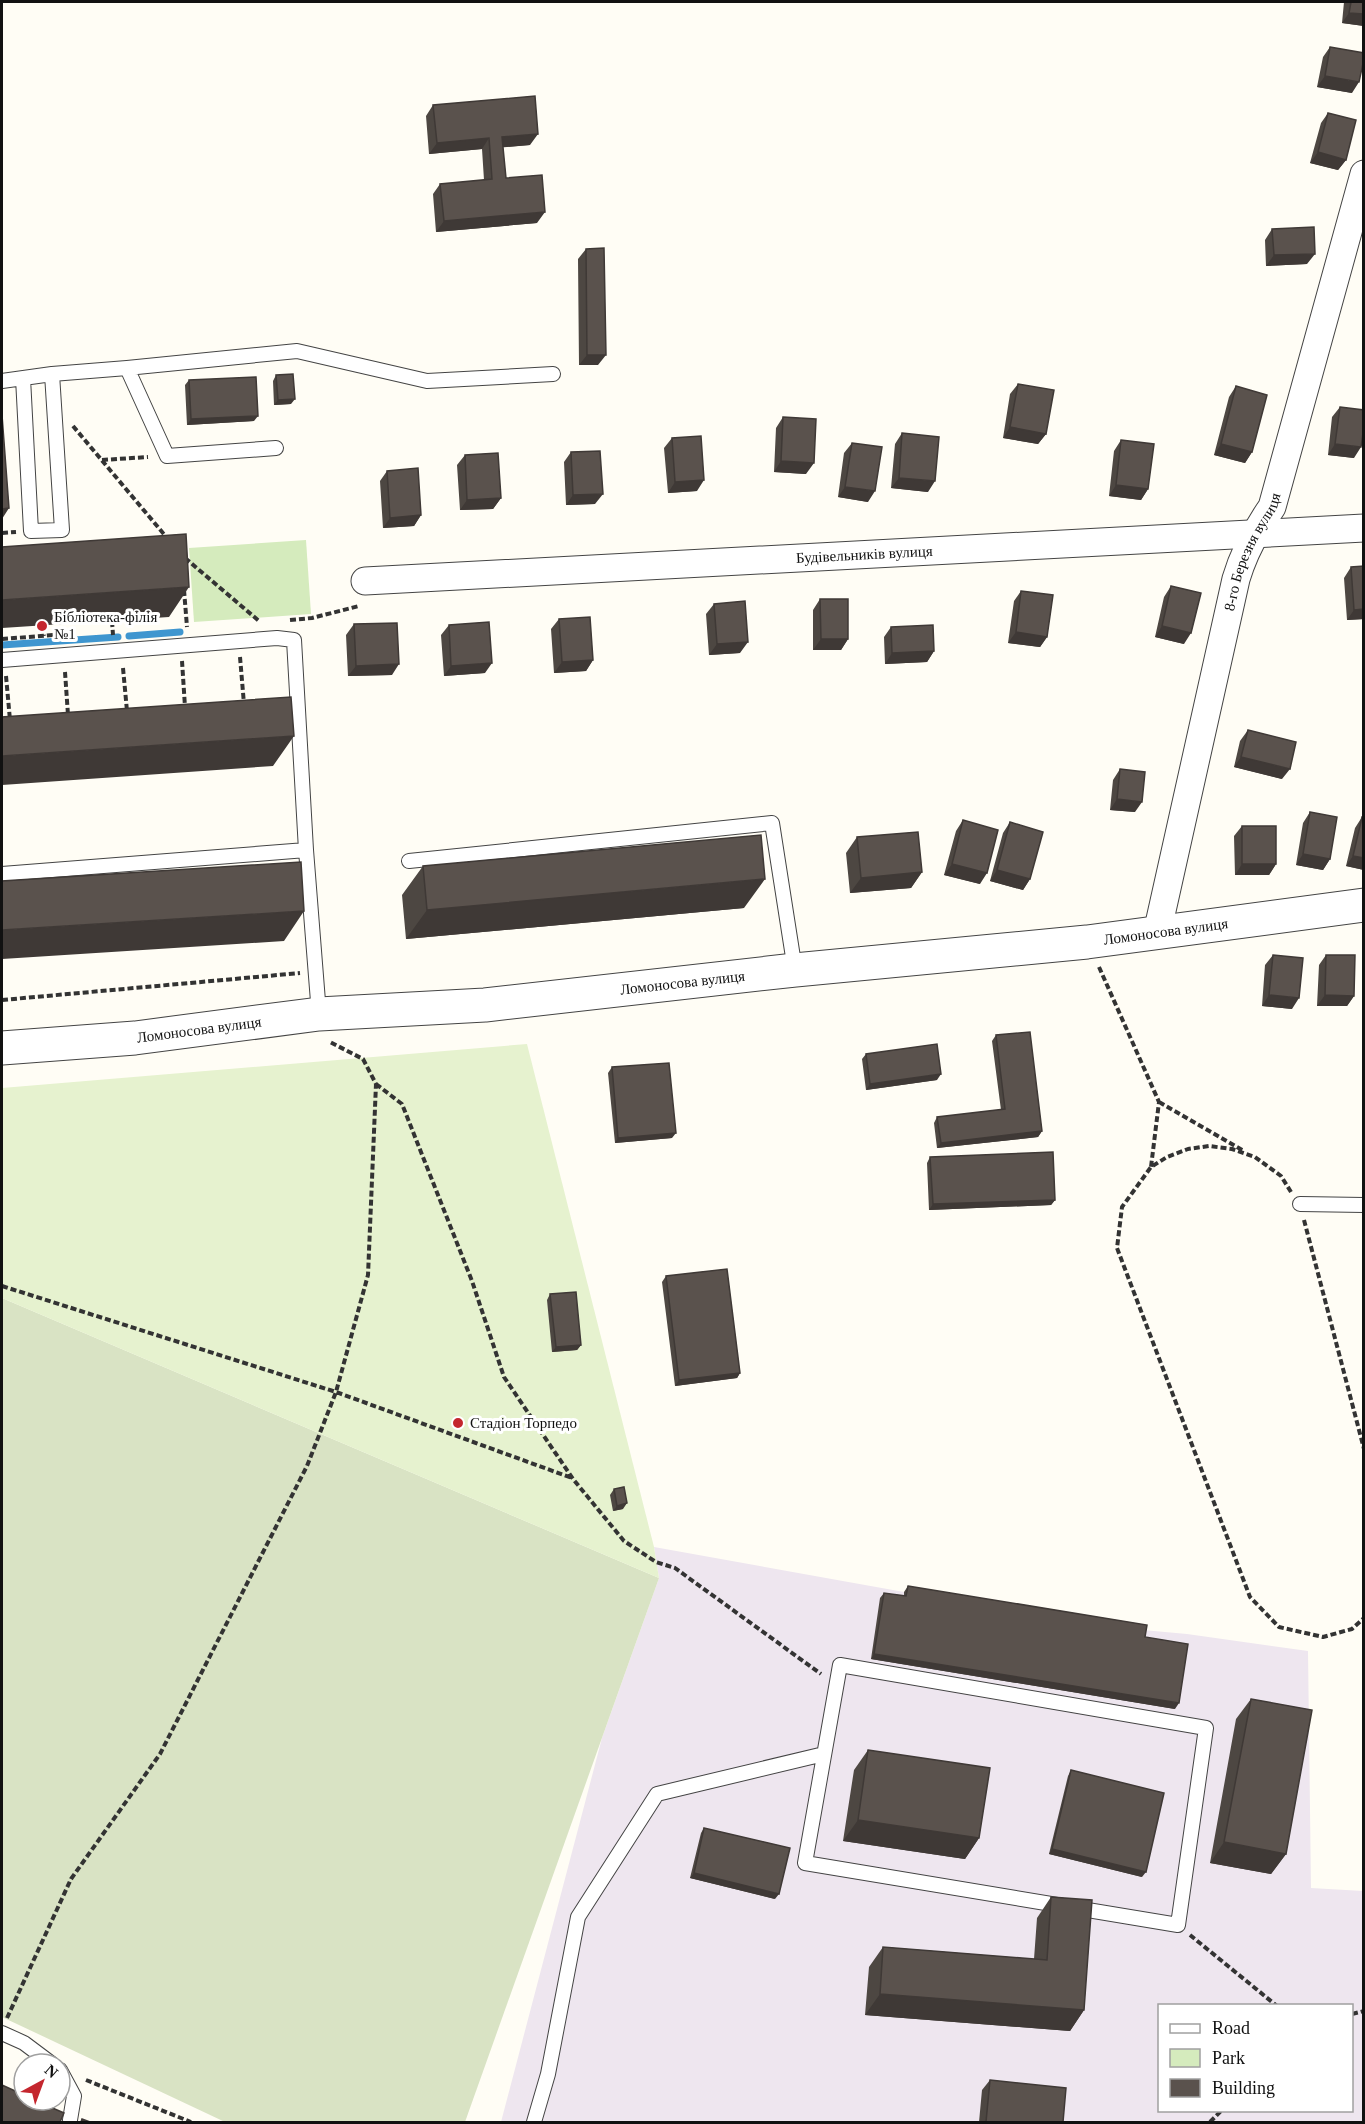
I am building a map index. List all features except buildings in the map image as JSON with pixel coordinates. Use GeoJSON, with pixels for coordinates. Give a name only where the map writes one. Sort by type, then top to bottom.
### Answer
{"type":"FeatureCollection","features":[{"type":"Feature","properties":{"kind":"street","name":"8-го Березня вулиця"},"geometry":{"type":"LineString","coordinates":[[1157,933],[1236,579],[1254,534],[1272,507],[1364,174]]}},
{"type":"Feature","properties":{"kind":"street","name":"Будівельників вулиця"},"geometry":{"type":"LineString","coordinates":[[367,593],[1364,528]]}},
{"type":"Feature","properties":{"kind":"street","name":"Ломоносова вулиця"},"geometry":{"type":"LineString","coordinates":[[2,1048],[321,1027],[485,1005],[795,970],[1088,942],[1364,905]]}},
{"type":"Feature","properties":{"kind":"lane"},"geometry":{"type":"LineString","coordinates":[[2,381],[52,374],[297,351],[427,381],[553,374]]}},
{"type":"Feature","properties":{"kind":"lane"},"geometry":{"type":"LineString","coordinates":[[127,368],[167,456],[276,448]]}},
{"type":"Feature","properties":{"kind":"lane"},"geometry":{"type":"LineString","coordinates":[[23,378],[31,531],[62,530],[52,374]]}},
{"type":"Feature","properties":{"kind":"lane"},"geometry":{"type":"LineString","coordinates":[[3,660],[239,640],[277,638],[294,640],[306,850],[321,1027]]}},
{"type":"Feature","properties":{"kind":"lane"},"geometry":{"type":"LineString","coordinates":[[409,861],[772,823],[795,970]]}},
{"type":"Feature","properties":{"kind":"lane"},"geometry":{"type":"LineString","coordinates":[[2,874],[306,850]]}},
{"type":"Feature","properties":{"kind":"lane"},"geometry":{"type":"LineString","coordinates":[[1300,1204],[1364,1205]]}},
{"type":"Feature","properties":{"kind":"lane"},"geometry":{"type":"LineString","coordinates":[[840,1665],[1206,1728],[1178,1924],[805,1863],[824,1754],[840,1665]]}},
{"type":"Feature","properties":{"kind":"lane"},"geometry":{"type":"LineString","coordinates":[[534,2122],[548,2074],[578,1917],[657,1794],[824,1754]]}},
{"type":"Feature","properties":{"kind":"lane"},"geometry":{"type":"LineString","coordinates":[[4,2027],[36,2052]]}},
{"type":"Feature","properties":{"kind":"lane"},"geometry":{"type":"LineString","coordinates":[[72,2092],[74,2096],[72,2108]]}},
{"type":"Feature","properties":{"kind":"lane"},"geometry":{"type":"LineString","coordinates":[[70,2120],[71,2112]]}},
{"type":"Feature","properties":{"kind":"path"},"geometry":{"type":"LineString","coordinates":[[55,404],[175,547]]}},
{"type":"Feature","properties":{"kind":"path"},"geometry":{"type":"LineString","coordinates":[[102,460],[167,456]]}},
{"type":"Feature","properties":{"kind":"path"},"geometry":{"type":"LineString","coordinates":[[183,566],[182,555],[261,622],[250,623]]}},
{"type":"Feature","properties":{"kind":"path"},"geometry":{"type":"LineString","coordinates":[[184,586],[187,627]]}},
{"type":"Feature","properties":{"kind":"path"},"geometry":{"type":"LineString","coordinates":[[281,620],[312,618],[357,606],[367,593]]}},
{"type":"Feature","properties":{"kind":"path"},"geometry":{"type":"LineString","coordinates":[[42,626],[44,636]]}},
{"type":"Feature","properties":{"kind":"path"},"geometry":{"type":"LineString","coordinates":[[177,628],[198,627]]}},
{"type":"Feature","properties":{"kind":"path"},"geometry":{"type":"LineString","coordinates":[[102,632],[124,631]]}},
{"type":"Feature","properties":{"kind":"path"},"geometry":{"type":"LineString","coordinates":[[2,639],[78,634]]}},
{"type":"Feature","properties":{"kind":"path"},"geometry":{"type":"LineString","coordinates":[[239,640],[244,714]]}},
{"type":"Feature","properties":{"kind":"path"},"geometry":{"type":"LineString","coordinates":[[181,645],[186,717]]}},
{"type":"Feature","properties":{"kind":"path"},"geometry":{"type":"LineString","coordinates":[[122,650],[127,721]]}},
{"type":"Feature","properties":{"kind":"path"},"geometry":{"type":"LineString","coordinates":[[64,655],[69,725]]}},
{"type":"Feature","properties":{"kind":"path"},"geometry":{"type":"LineString","coordinates":[[3,660],[10,729]]}},
{"type":"Feature","properties":{"kind":"path"},"geometry":{"type":"LineString","coordinates":[[1088,942],[1159,1102],[1151,1167]]}},
{"type":"Feature","properties":{"kind":"path"},"geometry":{"type":"LineString","coordinates":[[2,1000],[315,972]]}},
{"type":"Feature","properties":{"kind":"path"},"geometry":{"type":"LineString","coordinates":[[321,1027],[363,1059],[376,1084],[402,1104],[472,1281],[504,1377],[573,1479],[624,1541],[656,1562],[675,1568],[836,1685]]}},
{"type":"Feature","properties":{"kind":"path"},"geometry":{"type":"LineString","coordinates":[[4,2027],[70,1879],[160,1755],[307,1466],[336,1392],[368,1275],[376,1084]]}},
{"type":"Feature","properties":{"kind":"path"},"geometry":{"type":"LineString","coordinates":[[1159,1102],[1256,1157],[1281,1176],[1300,1204],[1364,1449]]}},
{"type":"Feature","properties":{"kind":"path"},"geometry":{"type":"LineString","coordinates":[[1256,1157],[1233,1149],[1209,1146],[1188,1149],[1167,1157],[1151,1167],[1122,1207],[1117,1248],[1250,1597],[1279,1627],[1323,1637],[1352,1629],[1364,1618]]}},
{"type":"Feature","properties":{"kind":"path"},"geometry":{"type":"LineString","coordinates":[[2,1286],[336,1392],[573,1479]]}},
{"type":"Feature","properties":{"kind":"path"},"geometry":{"type":"LineString","coordinates":[[1178,1924],[1275,2004]]}},
{"type":"Feature","properties":{"kind":"path"},"geometry":{"type":"LineString","coordinates":[[72,2075],[191,2122]]}},
{"type":"Feature","properties":{"kind":"shaded area"},"geometry":{"type":"Polygon","coordinates":[[[654,1547],[904,1592],[1143,1630],[1308,1651],[1311,1888],[1363,1891],[1363,2122],[1057,2122],[983,2090],[979,2122],[501,2122],[602,1738],[659,1578],[654,1547]]]}},
{"type":"Feature","properties":{"kind":"green space"},"geometry":{"type":"Polygon","coordinates":[[[306,540],[311,614],[194,622],[189,548],[306,540]]]}},
{"type":"Feature","properties":{"kind":"green space","name":"Стадіон Торпедо"},"geometry":{"type":"Polygon","coordinates":[[[527,1044],[654,1547],[659,1578],[2,1298],[2,1088],[527,1044]]]}},
{"type":"Feature","properties":{"kind":"green space"},"geometry":{"type":"Polygon","coordinates":[[[2,1298],[659,1578],[465,2122],[225,2122],[2,2017],[2,1298]]]}},
{"type":"Feature","properties":{"kind":"waterway"},"geometry":{"type":"LineString","coordinates":[[129,636],[180,632]]}},
{"type":"Feature","properties":{"kind":"waterway"},"geometry":{"type":"LineString","coordinates":[[2,645],[118,637]]}},
{"type":"Feature","properties":{"kind":"place","name":"Бібліотека-філія №1"},"geometry":{"type":"Point","coordinates":[42,626]}},
{"type":"Feature","properties":{"kind":"place","name":"Стадіон Торпедо"},"geometry":{"type":"Point","coordinates":[458,1423]}}]}
